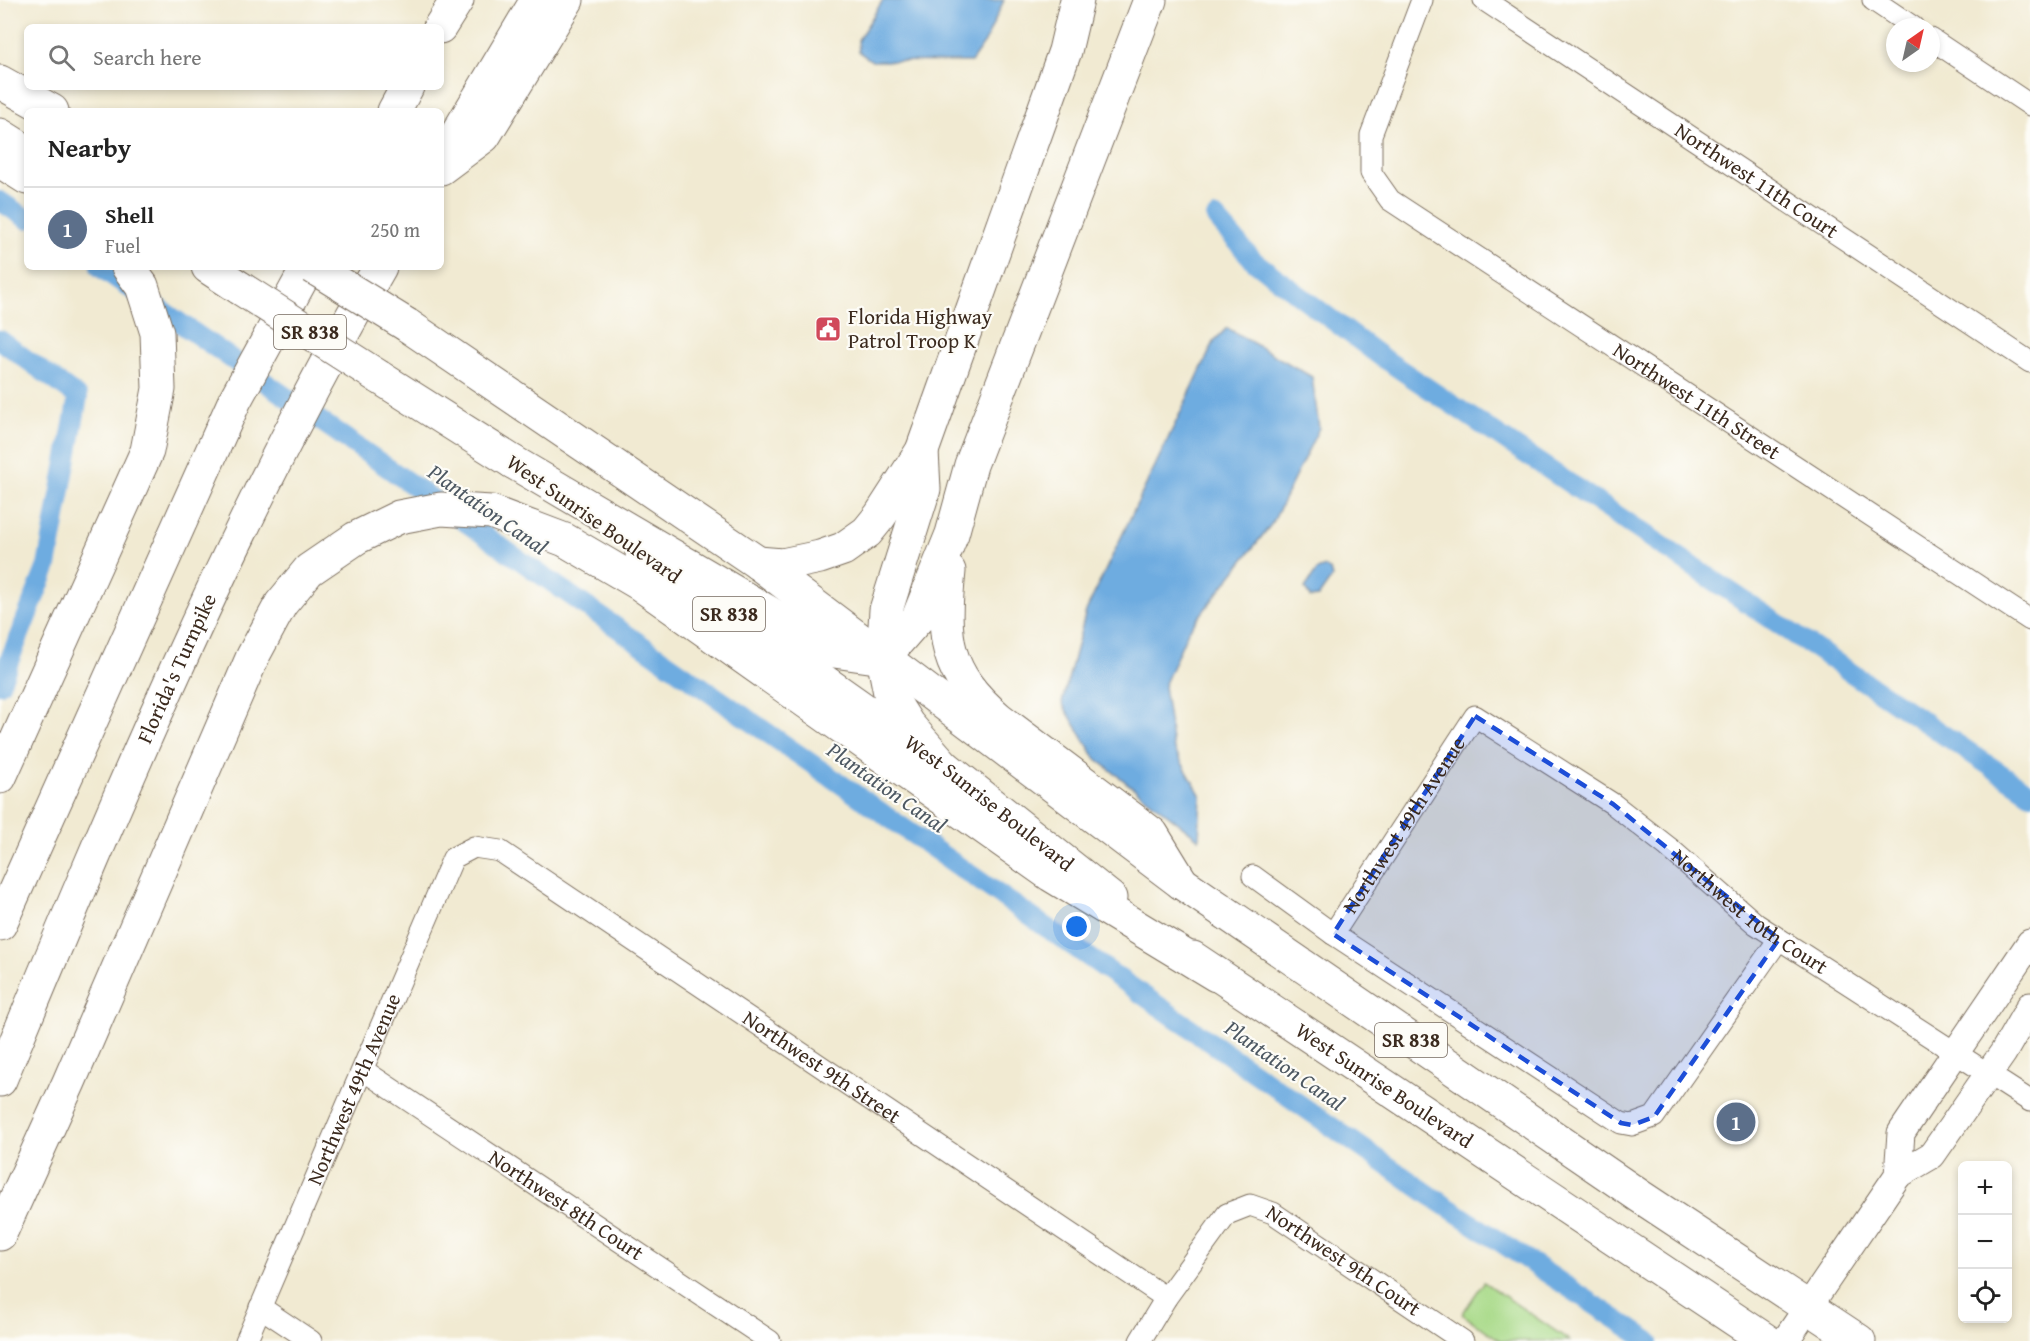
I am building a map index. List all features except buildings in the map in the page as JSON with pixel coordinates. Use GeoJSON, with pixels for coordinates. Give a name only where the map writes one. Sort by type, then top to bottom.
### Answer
{"type":"FeatureCollection","features":[{"type":"Feature","properties":{"kind":"main road"},"geometry":{"type":"LineString","coordinates":[[441,24],[452,0]]}},
{"type":"Feature","properties":{"kind":"main road"},"geometry":{"type":"LineString","coordinates":[[442,24],[457,0]]}},
{"type":"Feature","properties":{"kind":"main road"},"geometry":{"type":"LineString","coordinates":[[444,156],[537,0]]}},
{"type":"Feature","properties":{"kind":"main road"},"geometry":{"type":"LineString","coordinates":[[444,166],[484,136],[567,0]]}},
{"type":"Feature","properties":{"kind":"main road"},"geometry":{"type":"LineString","coordinates":[[758,563],[782,565],[820,557],[843,549],[867,532],[880,516],[922,451],[1065,51],[1077,0]]}},
{"type":"Feature","properties":{"kind":"main road"},"geometry":{"type":"LineString","coordinates":[[1065,51],[1095,0]]}},
{"type":"Feature","properties":{"kind":"main road"},"geometry":{"type":"LineString","coordinates":[[883,658],[918,618],[952,534],[971,465],[1150,0]]}},
{"type":"Feature","properties":{"kind":"main road"},"geometry":{"type":"LineString","coordinates":[[0,82],[47,108]]}},
{"type":"Feature","properties":{"kind":"main road"},"geometry":{"type":"LineString","coordinates":[[396,108],[405,90]]}},
{"type":"Feature","properties":{"kind":"main road"},"geometry":{"type":"LineString","coordinates":[[0,135],[24,150]]}},
{"type":"Feature","properties":{"kind":"main road"},"geometry":{"type":"LineString","coordinates":[[0,162],[24,176]]}},
{"type":"Feature","properties":{"kind":"main road"},"geometry":{"type":"LineString","coordinates":[[0,777],[147,451],[159,389],[157,333],[142,286],[130,270]]}},
{"type":"Feature","properties":{"kind":"main road","name":"West Sunrise Boulevard"},"geometry":{"type":"LineString","coordinates":[[213,270],[513,462],[944,766],[1114,901],[1216,975],[1767,1341]]}},
{"type":"Feature","properties":{"kind":"main road"},"geometry":{"type":"LineString","coordinates":[[0,924],[235,400],[306,270]]}},
{"type":"Feature","properties":{"kind":"main road","name":"SR 838"},"geometry":{"type":"LineString","coordinates":[[318,270],[407,325],[758,563],[1182,882],[1641,1197],[1859,1341]]}},
{"type":"Feature","properties":{"kind":"main road","name":"Florida's Turnpike"},"geometry":{"type":"LineString","coordinates":[[0,1080],[102,836],[209,596],[321,369],[378,270]]}},
{"type":"Feature","properties":{"kind":"main road"},"geometry":{"type":"LineString","coordinates":[[922,451],[924,489],[886,610],[883,658],[891,698],[908,725],[944,766]]}},
{"type":"Feature","properties":{"kind":"main road"},"geometry":{"type":"LineString","coordinates":[[513,462],[834,651],[883,658]]}},
{"type":"Feature","properties":{"kind":"main road"},"geometry":{"type":"LineString","coordinates":[[0,1234],[69,1082],[253,656],[281,604],[309,570],[356,538],[399,517],[441,509],[491,512],[565,540],[640,584],[1051,875],[1216,975]]}},
{"type":"Feature","properties":{"kind":"main road"},"geometry":{"type":"LineString","coordinates":[[952,534],[944,617],[949,650],[962,680],[978,700],[999,719],[1152,834],[1182,882]]}},
{"type":"Feature","properties":{"kind":"street","name":"Northwest 11th Street"},"geometry":{"type":"LineString","coordinates":[[1422,0],[1371,135],[1371,173],[1390,200],[2030,620]]}},
{"type":"Feature","properties":{"kind":"street","name":"Northwest 11th Court"},"geometry":{"type":"LineString","coordinates":[[1484,0],[2030,362]]}},
{"type":"Feature","properties":{"kind":"street"},"geometry":{"type":"LineString","coordinates":[[1873,0],[1900,18]]}},
{"type":"Feature","properties":{"kind":"street"},"geometry":{"type":"LineString","coordinates":[[1940,45],[2030,105]]}},
{"type":"Feature","properties":{"kind":"street","name":"Northwest 49th Avenue"},"geometry":{"type":"LineString","coordinates":[[1333,934],[1475,716]]}},
{"type":"Feature","properties":{"kind":"street","name":"Northwest 10th Court"},"geometry":{"type":"LineString","coordinates":[[1475,716],[1613,804],[1668,847],[1755,924],[2030,1101]]}},
{"type":"Feature","properties":{"kind":"street","name":"Northwest 49th Avenue"},"geometry":{"type":"LineString","coordinates":[[246,1341],[453,858],[474,847]]}},
{"type":"Feature","properties":{"kind":"street","name":"Northwest 9th Street"},"geometry":{"type":"LineString","coordinates":[[474,847],[500,851],[1166,1298]]}},
{"type":"Feature","properties":{"kind":"street","name":"Northwest 49th Avenue"},"geometry":{"type":"LineString","coordinates":[[1252,876],[1333,934],[1622,1123],[1632,1125],[1654,1117],[1779,939]]}},
{"type":"Feature","properties":{"kind":"street"},"geometry":{"type":"LineString","coordinates":[[1898,1175],[1901,1133],[2030,943]]}},
{"type":"Feature","properties":{"kind":"street"},"geometry":{"type":"LineString","coordinates":[[1785,1341],[1810,1308],[1898,1175],[1932,1155],[1988,1074],[2030,1006]]}},
{"type":"Feature","properties":{"kind":"street","name":"Northwest 8th Court"},"geometry":{"type":"LineString","coordinates":[[363,1070],[770,1341]]}},
{"type":"Feature","properties":{"kind":"street","name":"Northwest 9th Court"},"geometry":{"type":"LineString","coordinates":[[1166,1298],[1227,1214],[1250,1205],[1273,1212],[1453,1338]]}},
{"type":"Feature","properties":{"kind":"street"},"geometry":{"type":"LineString","coordinates":[[1140,1341],[1166,1298]]}},
{"type":"Feature","properties":{"kind":"street"},"geometry":{"type":"LineString","coordinates":[[260,1307],[311,1341]]}},
{"type":"Feature","properties":{"kind":"highlighted area"},"geometry":{"type":"Polygon","coordinates":[[[1475,716],[1613,804],[1779,939],[1654,1117],[1632,1125],[1621,1123],[1333,934],[1475,716]]]}},
{"type":"Feature","properties":{"kind":"green space"},"geometry":{"type":"Polygon","coordinates":[[[1484,1282],[1570,1341],[1501,1341],[1462,1314],[1484,1282]]]}},
{"type":"Feature","properties":{"kind":"water"},"geometry":{"type":"Polygon","coordinates":[[[883,0],[1004,0],[985,42],[971,62],[872,61],[859,52],[858,40],[883,0]]]}},
{"type":"Feature","properties":{"kind":"water"},"geometry":{"type":"Polygon","coordinates":[[[1227,328],[1312,377],[1319,428],[1273,522],[1188,631],[1164,686],[1173,747],[1201,796],[1199,839],[1095,758],[1062,703],[1086,611],[1215,340],[1227,328]]]}},
{"type":"Feature","properties":{"kind":"water"},"geometry":{"type":"Polygon","coordinates":[[[1325,567],[1330,570],[1332,577],[1318,597],[1310,598],[1305,588],[1317,570],[1325,567]]]}},
{"type":"Feature","properties":{"kind":"waterway","name":"Plantation Canal"},"geometry":{"type":"LineString","coordinates":[[0,201],[24,217]]}},
{"type":"Feature","properties":{"kind":"waterway"},"geometry":{"type":"LineString","coordinates":[[1216,218],[1254,261],[1380,356],[2030,793]]}},
{"type":"Feature","properties":{"kind":"waterway","name":"Plantation Canal"},"geometry":{"type":"LineString","coordinates":[[104,270],[1431,1196],[1649,1341]]}},
{"type":"Feature","properties":{"kind":"waterway"},"geometry":{"type":"LineString","coordinates":[[0,340],[78,397],[47,566],[0,684]]}},
{"type":"Feature","properties":{"kind":"place","name":"Florida Highway Patrol Troop K"},"geometry":{"type":"Point","coordinates":[828,329]}},
{"type":"Feature","properties":{"kind":"place","name":"Shell"},"geometry":{"type":"Point","coordinates":[1736,1122]}}]}
